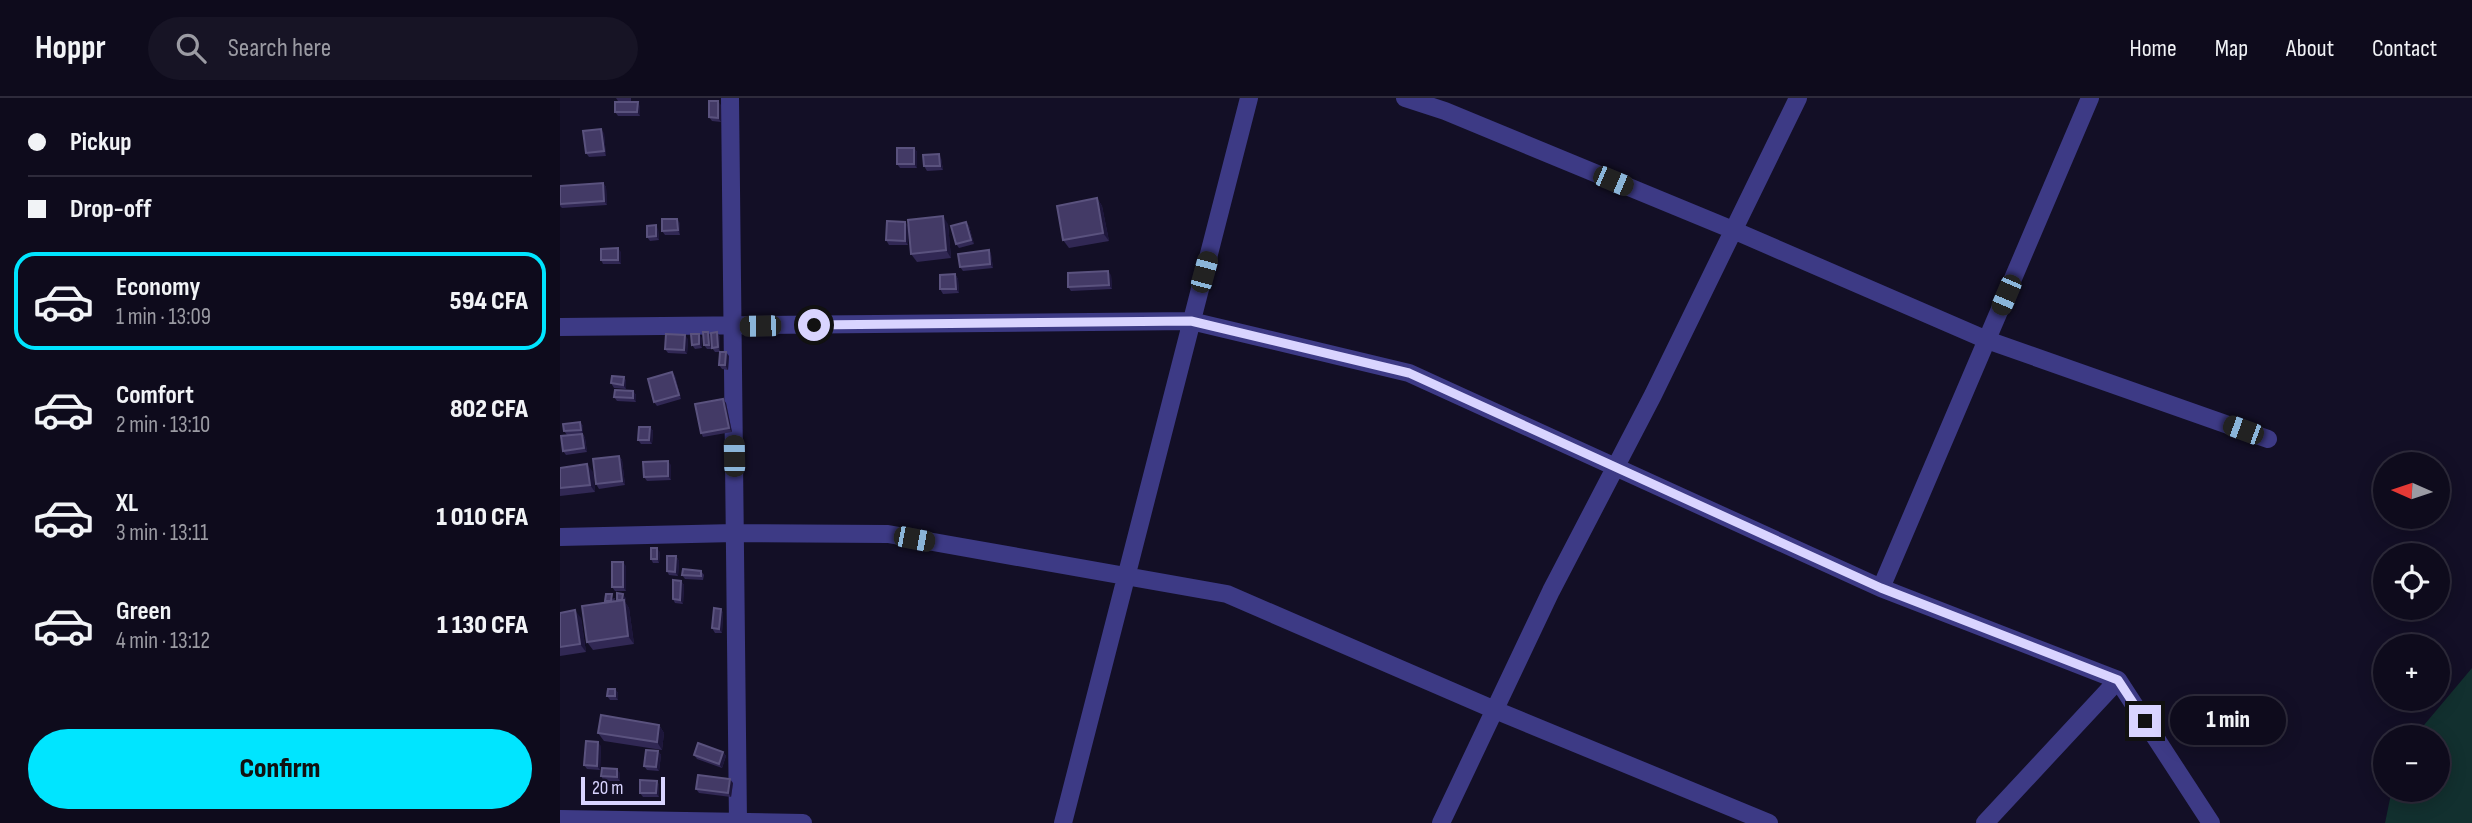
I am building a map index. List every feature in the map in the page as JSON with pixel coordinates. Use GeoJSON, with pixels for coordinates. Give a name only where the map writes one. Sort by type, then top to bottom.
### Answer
{"type":"FeatureCollection","features":[{"type":"Feature","properties":{"kind":"street"},"geometry":{"type":"LineString","coordinates":[[730,98],[738,822]]}},
{"type":"Feature","properties":{"kind":"street"},"geometry":{"type":"LineString","coordinates":[[1063,823],[1249,98]]}},
{"type":"Feature","properties":{"kind":"street"},"geometry":{"type":"LineString","coordinates":[[1405,98],[1445,111],[1733,230],[1987,340],[2268,439]]}},
{"type":"Feature","properties":{"kind":"street"},"geometry":{"type":"LineString","coordinates":[[1441,823],[1551,591],[1615,468],[1798,98]]}},
{"type":"Feature","properties":{"kind":"street"},"geometry":{"type":"LineString","coordinates":[[1881,588],[2090,98]]}},
{"type":"Feature","properties":{"kind":"street"},"geometry":{"type":"LineString","coordinates":[[560,327],[1191,321],[1409,373],[1881,588],[2118,680],[2211,823]]}},
{"type":"Feature","properties":{"kind":"street"},"geometry":{"type":"LineString","coordinates":[[560,537],[735,533],[888,534],[1227,594],[1494,710],[1769,823]]}},
{"type":"Feature","properties":{"kind":"street"},"geometry":{"type":"LineString","coordinates":[[1986,823],[2118,680]]}},
{"type":"Feature","properties":{"kind":"street"},"geometry":{"type":"LineString","coordinates":[[560,819],[803,823]]}},
{"type":"Feature","properties":{"kind":"green space"},"geometry":{"type":"Polygon","coordinates":[[[2472,668],[2472,823],[2385,823],[2389,802],[2450,802],[2450,725],[2424,725],[2436,711],[2450,711],[2450,694],[2472,668]]]}},
{"type":"Feature","properties":{"kind":"building"},"geometry":{"type":"Polygon","coordinates":[[[709,101],[718,101],[718,118],[709,117],[709,101]]]}},
{"type":"Feature","properties":{"kind":"building"},"geometry":{"type":"Polygon","coordinates":[[[615,102],[638,102],[637,112],[615,112],[615,102]]]}},
{"type":"Feature","properties":{"kind":"building"},"geometry":{"type":"Polygon","coordinates":[[[601,129],[604,151],[586,153],[583,131],[601,129]]]}},
{"type":"Feature","properties":{"kind":"building"},"geometry":{"type":"Polygon","coordinates":[[[897,148],[914,148],[914,164],[897,164],[897,148]]]}},
{"type":"Feature","properties":{"kind":"building"},"geometry":{"type":"Polygon","coordinates":[[[939,154],[940,166],[924,166],[923,155],[939,154]]]}},
{"type":"Feature","properties":{"kind":"building"},"geometry":{"type":"Polygon","coordinates":[[[603,183],[604,201],[560,204],[560,186],[603,183]]]}},
{"type":"Feature","properties":{"kind":"building"},"geometry":{"type":"Polygon","coordinates":[[[1097,198],[1103,233],[1063,240],[1057,206],[1097,198]]]}},
{"type":"Feature","properties":{"kind":"building"},"geometry":{"type":"Polygon","coordinates":[[[943,216],[946,250],[911,254],[908,220],[943,216]]]}},
{"type":"Feature","properties":{"kind":"building"},"geometry":{"type":"Polygon","coordinates":[[[662,219],[677,219],[678,230],[662,231],[662,219]]]}},
{"type":"Feature","properties":{"kind":"building"},"geometry":{"type":"Polygon","coordinates":[[[887,221],[905,222],[905,241],[886,240],[887,221]]]}},
{"type":"Feature","properties":{"kind":"building"},"geometry":{"type":"Polygon","coordinates":[[[966,222],[971,240],[956,244],[951,226],[966,222]]]}},
{"type":"Feature","properties":{"kind":"building"},"geometry":{"type":"Polygon","coordinates":[[[656,225],[656,236],[647,237],[647,226],[656,225]]]}},
{"type":"Feature","properties":{"kind":"building"},"geometry":{"type":"Polygon","coordinates":[[[618,248],[618,260],[601,260],[601,249],[618,248]]]}},
{"type":"Feature","properties":{"kind":"building"},"geometry":{"type":"Polygon","coordinates":[[[989,250],[990,264],[960,267],[958,254],[989,250]]]}},
{"type":"Feature","properties":{"kind":"building"},"geometry":{"type":"Polygon","coordinates":[[[1108,271],[1109,285],[1068,287],[1068,273],[1108,271]]]}},
{"type":"Feature","properties":{"kind":"building"},"geometry":{"type":"Polygon","coordinates":[[[955,274],[956,289],[940,289],[940,275],[955,274]]]}},
{"type":"Feature","properties":{"kind":"building"},"geometry":{"type":"Polygon","coordinates":[[[703,332],[708,332],[709,345],[704,345],[703,332]]]}},
{"type":"Feature","properties":{"kind":"building"},"geometry":{"type":"Polygon","coordinates":[[[717,332],[718,347],[712,348],[711,333],[717,332]]]}},
{"type":"Feature","properties":{"kind":"building"},"geometry":{"type":"Polygon","coordinates":[[[666,334],[685,335],[684,350],[665,349],[666,334]]]}},
{"type":"Feature","properties":{"kind":"building"},"geometry":{"type":"Polygon","coordinates":[[[691,334],[699,334],[699,344],[692,345],[691,334]]]}},
{"type":"Feature","properties":{"kind":"building"},"geometry":{"type":"Polygon","coordinates":[[[720,352],[726,352],[725,365],[719,365],[720,352]]]}},
{"type":"Feature","properties":{"kind":"building"},"geometry":{"type":"Polygon","coordinates":[[[672,372],[679,395],[654,402],[648,379],[672,372]]]}},
{"type":"Feature","properties":{"kind":"building"},"geometry":{"type":"Polygon","coordinates":[[[612,376],[624,377],[623,385],[611,383],[612,376]]]}},
{"type":"Feature","properties":{"kind":"building"},"geometry":{"type":"Polygon","coordinates":[[[615,390],[633,391],[633,398],[614,397],[615,390]]]}},
{"type":"Feature","properties":{"kind":"building"},"geometry":{"type":"Polygon","coordinates":[[[723,399],[729,428],[701,433],[695,404],[723,399]]]}},
{"type":"Feature","properties":{"kind":"building"},"geometry":{"type":"Polygon","coordinates":[[[580,422],[581,430],[564,431],[563,424],[580,422]]]}},
{"type":"Feature","properties":{"kind":"building"},"geometry":{"type":"Polygon","coordinates":[[[639,427],[650,427],[649,440],[638,440],[639,427]]]}},
{"type":"Feature","properties":{"kind":"building"},"geometry":{"type":"Polygon","coordinates":[[[582,434],[584,448],[563,451],[561,436],[582,434]]]}},
{"type":"Feature","properties":{"kind":"building"},"geometry":{"type":"Polygon","coordinates":[[[619,456],[622,481],[596,484],[593,459],[619,456]]]}},
{"type":"Feature","properties":{"kind":"building"},"geometry":{"type":"Polygon","coordinates":[[[668,461],[668,476],[644,477],[643,462],[668,461]]]}},
{"type":"Feature","properties":{"kind":"building"},"geometry":{"type":"Polygon","coordinates":[[[587,464],[590,485],[560,488],[560,468],[587,464]]]}},
{"type":"Feature","properties":{"kind":"building"},"geometry":{"type":"Polygon","coordinates":[[[651,548],[657,548],[657,559],[651,559],[651,548]]]}},
{"type":"Feature","properties":{"kind":"building"},"geometry":{"type":"Polygon","coordinates":[[[667,556],[676,556],[675,572],[667,571],[667,556]]]}},
{"type":"Feature","properties":{"kind":"building"},"geometry":{"type":"Polygon","coordinates":[[[612,562],[623,562],[623,587],[612,587],[612,562]]]}},
{"type":"Feature","properties":{"kind":"building"},"geometry":{"type":"Polygon","coordinates":[[[683,569],[701,571],[701,576],[682,575],[683,569]]]}},
{"type":"Feature","properties":{"kind":"building"},"geometry":{"type":"Polygon","coordinates":[[[673,580],[681,581],[680,600],[673,599],[673,580]]]}},
{"type":"Feature","properties":{"kind":"building"},"geometry":{"type":"Polygon","coordinates":[[[617,593],[623,594],[622,600],[617,600],[617,593]]]}},
{"type":"Feature","properties":{"kind":"building"},"geometry":{"type":"Polygon","coordinates":[[[606,594],[612,594],[611,601],[605,601],[606,594]]]}},
{"type":"Feature","properties":{"kind":"building"},"geometry":{"type":"Polygon","coordinates":[[[624,600],[628,636],[587,642],[582,606],[624,600]]]}},
{"type":"Feature","properties":{"kind":"building"},"geometry":{"type":"Polygon","coordinates":[[[714,608],[721,609],[719,629],[712,628],[714,608]]]}},
{"type":"Feature","properties":{"kind":"building"},"geometry":{"type":"Polygon","coordinates":[[[575,610],[580,644],[560,647],[560,613],[575,610]]]}},
{"type":"Feature","properties":{"kind":"building"},"geometry":{"type":"Polygon","coordinates":[[[608,689],[615,689],[615,696],[607,696],[608,689]]]}},
{"type":"Feature","properties":{"kind":"building"},"geometry":{"type":"Polygon","coordinates":[[[601,715],[659,725],[657,742],[598,733],[601,715]]]}},
{"type":"Feature","properties":{"kind":"building"},"geometry":{"type":"Polygon","coordinates":[[[586,741],[598,742],[597,766],[584,765],[586,741]]]}},
{"type":"Feature","properties":{"kind":"building"},"geometry":{"type":"Polygon","coordinates":[[[698,743],[723,752],[719,764],[694,755],[698,743]]]}},
{"type":"Feature","properties":{"kind":"building"},"geometry":{"type":"Polygon","coordinates":[[[646,750],[658,751],[656,767],[644,766],[646,750]]]}},
{"type":"Feature","properties":{"kind":"building"},"geometry":{"type":"Polygon","coordinates":[[[602,768],[617,769],[617,777],[601,776],[602,768]]]}},
{"type":"Feature","properties":{"kind":"building"},"geometry":{"type":"Polygon","coordinates":[[[698,775],[730,779],[728,793],[696,789],[698,775]]]}},
{"type":"Feature","properties":{"kind":"building"},"geometry":{"type":"Polygon","coordinates":[[[640,780],[657,781],[656,793],[640,793],[640,780]]]}},
{"type":"Feature","properties":{"kind":"route"},"geometry":{"type":"LineString","coordinates":[[814,325],[1191,321],[1409,373],[1881,588],[2118,680],[2145,721]]}}]}
